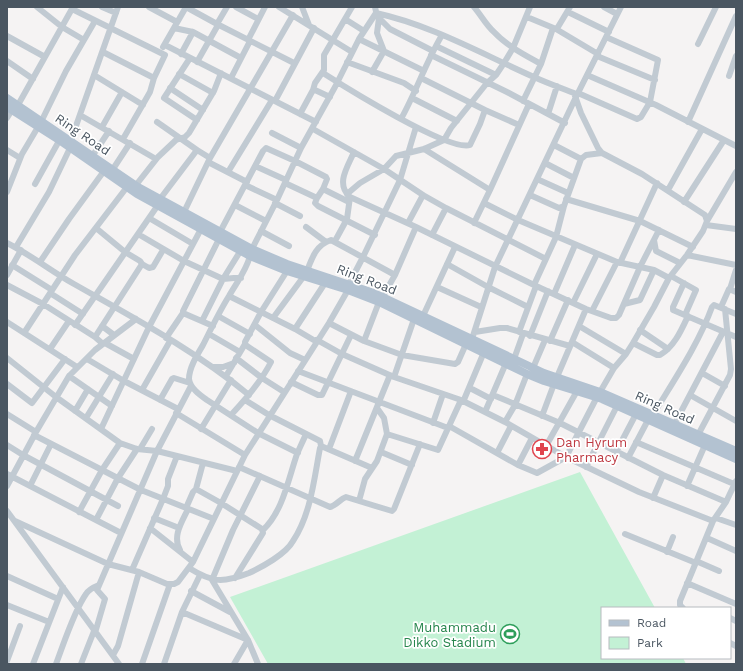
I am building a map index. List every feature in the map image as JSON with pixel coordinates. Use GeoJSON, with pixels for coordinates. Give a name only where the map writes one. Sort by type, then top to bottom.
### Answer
{"type":"FeatureCollection","features":[{"type":"Feature","properties":{"kind":"main road","name":"Ring Road"},"geometry":{"type":"LineString","coordinates":[[7,98],[12,107],[70,144],[127,187],[184,212],[220,235],[287,271],[305,274],[348,287],[423,316],[514,359],[530,371]]}},
{"type":"Feature","properties":{"kind":"main road","name":"Ring Road"},"geometry":{"type":"LineString","coordinates":[[40,124],[59,140],[93,155],[159,202],[201,229],[220,235],[240,250],[281,262],[325,283],[348,287]]}},
{"type":"Feature","properties":{"kind":"main road","name":"Ring Road"},"geometry":{"type":"LineString","coordinates":[[381,299],[414,319],[471,338],[484,352],[506,363],[598,395],[650,417],[736,459]]}},
{"type":"Feature","properties":{"kind":"main road","name":"Ring Road"},"geometry":{"type":"LineString","coordinates":[[556,381],[577,391],[598,395],[617,406],[636,414],[674,425],[736,451]]}},
{"type":"Feature","properties":{"kind":"street"},"geometry":{"type":"LineString","coordinates":[[37,7],[62,28],[84,40]]}},
{"type":"Feature","properties":{"kind":"street"},"geometry":{"type":"LineString","coordinates":[[7,275],[18,249],[49,192],[70,144],[103,52],[117,10],[102,7]]}},
{"type":"Feature","properties":{"kind":"street"},"geometry":{"type":"LineString","coordinates":[[149,7],[178,22]]}},
{"type":"Feature","properties":{"kind":"street"},"geometry":{"type":"LineString","coordinates":[[161,52],[186,7],[294,63]]}},
{"type":"Feature","properties":{"kind":"street"},"geometry":{"type":"LineString","coordinates":[[197,62],[227,7]]}},
{"type":"Feature","properties":{"kind":"street"},"geometry":{"type":"LineString","coordinates":[[236,7],[258,19]]}},
{"type":"Feature","properties":{"kind":"street"},"geometry":{"type":"LineString","coordinates":[[231,78],[265,7]]}},
{"type":"Feature","properties":{"kind":"street"},"geometry":{"type":"LineString","coordinates":[[280,7],[352,52]]}},
{"type":"Feature","properties":{"kind":"street"},"geometry":{"type":"LineString","coordinates":[[302,7],[311,26]]}},
{"type":"Feature","properties":{"kind":"street"},"geometry":{"type":"LineString","coordinates":[[300,114],[313,90],[315,83],[323,73],[325,62],[324,55],[352,7]]}},
{"type":"Feature","properties":{"kind":"street"},"geometry":{"type":"LineString","coordinates":[[348,198],[360,183],[384,169],[396,156],[424,149],[444,140],[470,104],[487,83],[496,75],[504,63],[513,48],[530,7]]}},
{"type":"Feature","properties":{"kind":"street"},"geometry":{"type":"LineString","coordinates":[[604,7],[617,14]]}},
{"type":"Feature","properties":{"kind":"street"},"geometry":{"type":"LineString","coordinates":[[329,323],[364,341],[402,355],[457,364],[471,338],[495,267],[621,7]]}},
{"type":"Feature","properties":{"kind":"street"},"geometry":{"type":"LineString","coordinates":[[698,44],[716,7]]}},
{"type":"Feature","properties":{"kind":"street"},"geometry":{"type":"LineString","coordinates":[[7,118],[12,107],[33,79],[72,8],[165,54],[166,57],[154,78],[152,89],[123,139]]}},
{"type":"Feature","properties":{"kind":"street"},"geometry":{"type":"LineString","coordinates":[[475,8],[493,32],[513,48],[541,64]]}},
{"type":"Feature","properties":{"kind":"street"},"geometry":{"type":"LineString","coordinates":[[376,11],[442,35],[535,77],[574,93],[577,96],[637,119],[641,117],[650,102],[659,62],[657,59],[607,35],[569,9],[558,27],[554,29],[541,64],[535,77],[523,101]]}},
{"type":"Feature","properties":{"kind":"street"},"geometry":{"type":"LineString","coordinates":[[298,453],[258,433],[199,394],[189,380],[190,371],[218,316],[247,266],[251,252],[286,182],[301,148],[330,98],[359,38],[376,11]]}},
{"type":"Feature","properties":{"kind":"street"},"geometry":{"type":"LineString","coordinates":[[376,11],[390,29],[433,50],[496,75]]}},
{"type":"Feature","properties":{"kind":"street"},"geometry":{"type":"LineString","coordinates":[[376,11],[377,33],[384,51]]}},
{"type":"Feature","properties":{"kind":"street"},"geometry":{"type":"LineString","coordinates":[[184,212],[209,160],[293,15]]}},
{"type":"Feature","properties":{"kind":"street"},"geometry":{"type":"LineString","coordinates":[[688,122],[736,16]]}},
{"type":"Feature","properties":{"kind":"street"},"geometry":{"type":"LineString","coordinates":[[527,17],[554,29],[597,55],[655,80]]}},
{"type":"Feature","properties":{"kind":"street"},"geometry":{"type":"LineString","coordinates":[[345,19],[364,31]]}},
{"type":"Feature","properties":{"kind":"street"},"geometry":{"type":"LineString","coordinates":[[7,190],[20,158],[40,124],[66,70],[95,20]]}},
{"type":"Feature","properties":{"kind":"street"},"geometry":{"type":"LineString","coordinates":[[228,172],[273,100],[294,63],[311,26]]}},
{"type":"Feature","properties":{"kind":"street"},"geometry":{"type":"LineString","coordinates":[[174,28],[193,32],[241,58]]}},
{"type":"Feature","properties":{"kind":"street"},"geometry":{"type":"LineString","coordinates":[[181,54],[193,32]]}},
{"type":"Feature","properties":{"kind":"street"},"geometry":{"type":"LineString","coordinates":[[401,120],[416,91],[433,50],[442,35]]}},
{"type":"Feature","properties":{"kind":"street"},"geometry":{"type":"LineString","coordinates":[[7,36],[45,57]]}},
{"type":"Feature","properties":{"kind":"street"},"geometry":{"type":"LineString","coordinates":[[359,38],[424,71]]}},
{"type":"Feature","properties":{"kind":"street"},"geometry":{"type":"LineString","coordinates":[[165,45],[316,122]]}},
{"type":"Feature","properties":{"kind":"street"},"geometry":{"type":"LineString","coordinates":[[433,50],[487,83],[565,123]]}},
{"type":"Feature","properties":{"kind":"street"},"geometry":{"type":"LineString","coordinates":[[372,72],[384,51]]}},
{"type":"Feature","properties":{"kind":"street"},"geometry":{"type":"LineString","coordinates":[[103,52],[154,78]]}},
{"type":"Feature","properties":{"kind":"street"},"geometry":{"type":"LineString","coordinates":[[729,76],[736,56]]}},
{"type":"Feature","properties":{"kind":"street"},"geometry":{"type":"LineString","coordinates":[[190,58],[164,98],[197,120]]}},
{"type":"Feature","properties":{"kind":"street"},"geometry":{"type":"LineString","coordinates":[[7,61],[33,79]]}},
{"type":"Feature","properties":{"kind":"street"},"geometry":{"type":"LineString","coordinates":[[347,62],[404,83],[416,91]]}},
{"type":"Feature","properties":{"kind":"street"},"geometry":{"type":"LineString","coordinates":[[323,73],[401,120],[444,140],[464,145],[470,145],[485,110]]}},
{"type":"Feature","properties":{"kind":"street"},"geometry":{"type":"LineString","coordinates":[[179,74],[213,93]]}},
{"type":"Feature","properties":{"kind":"street"},"geometry":{"type":"LineString","coordinates":[[136,186],[156,159],[176,140],[185,137],[213,93],[221,74]]}},
{"type":"Feature","properties":{"kind":"street"},"geometry":{"type":"LineString","coordinates":[[94,75],[143,105]]}},
{"type":"Feature","properties":{"kind":"street"},"geometry":{"type":"LineString","coordinates":[[587,75],[650,102],[702,130],[736,146]]}},
{"type":"Feature","properties":{"kind":"street"},"geometry":{"type":"LineString","coordinates":[[421,78],[470,104],[519,125]]}},
{"type":"Feature","properties":{"kind":"street"},"geometry":{"type":"LineString","coordinates":[[548,114],[557,86]]}},
{"type":"Feature","properties":{"kind":"street"},"geometry":{"type":"LineString","coordinates":[[170,88],[203,110]]}},
{"type":"Feature","properties":{"kind":"street"},"geometry":{"type":"LineString","coordinates":[[313,90],[330,98]]}},
{"type":"Feature","properties":{"kind":"street"},"geometry":{"type":"LineString","coordinates":[[102,128],[122,92]]}},
{"type":"Feature","properties":{"kind":"street"},"geometry":{"type":"LineString","coordinates":[[577,96],[594,142],[602,153],[668,190],[705,215],[707,223]]}},
{"type":"Feature","properties":{"kind":"street"},"geometry":{"type":"LineString","coordinates":[[412,98],[457,121]]}},
{"type":"Feature","properties":{"kind":"street"},"geometry":{"type":"LineString","coordinates":[[474,223],[529,104]]}},
{"type":"Feature","properties":{"kind":"street"},"geometry":{"type":"LineString","coordinates":[[80,115],[156,159]]}},
{"type":"Feature","properties":{"kind":"street"},"geometry":{"type":"LineString","coordinates":[[157,122],[209,160],[300,216]]}},
{"type":"Feature","properties":{"kind":"street"},"geometry":{"type":"LineString","coordinates":[[15,521],[108,564],[139,572],[170,584],[178,582],[193,562],[245,455],[269,415],[329,323],[364,257],[400,180],[416,127]]}},
{"type":"Feature","properties":{"kind":"street"},"geometry":{"type":"LineString","coordinates":[[313,129],[384,169],[423,195],[446,208],[546,259]]}},
{"type":"Feature","properties":{"kind":"street"},"geometry":{"type":"LineString","coordinates":[[668,190],[702,130]]}},
{"type":"Feature","properties":{"kind":"street"},"geometry":{"type":"LineString","coordinates":[[93,155],[109,131]]}},
{"type":"Feature","properties":{"kind":"street"},"geometry":{"type":"LineString","coordinates":[[272,133],[301,148]]}},
{"type":"Feature","properties":{"kind":"street"},"geometry":{"type":"LineString","coordinates":[[35,184],[59,140]]}},
{"type":"Feature","properties":{"kind":"street"},"geometry":{"type":"LineString","coordinates":[[684,202],[724,140]]}},
{"type":"Feature","properties":{"kind":"street"},"geometry":{"type":"LineString","coordinates":[[113,169],[130,143]]}},
{"type":"Feature","properties":{"kind":"street"},"geometry":{"type":"LineString","coordinates":[[554,145],[581,158]]}},
{"type":"Feature","properties":{"kind":"street"},"geometry":{"type":"LineString","coordinates":[[142,390],[183,313],[235,205],[266,148],[326,177],[327,179],[324,189],[314,203],[374,235]]}},
{"type":"Feature","properties":{"kind":"street"},"geometry":{"type":"LineString","coordinates":[[424,149],[490,190]]}},
{"type":"Feature","properties":{"kind":"street"},"geometry":{"type":"LineString","coordinates":[[7,150],[20,158]]}},
{"type":"Feature","properties":{"kind":"street"},"geometry":{"type":"LineString","coordinates":[[75,325],[196,150]]}},
{"type":"Feature","properties":{"kind":"street"},"geometry":{"type":"LineString","coordinates":[[335,241],[346,220],[348,198],[342,179],[354,152]]}},
{"type":"Feature","properties":{"kind":"street"},"geometry":{"type":"LineString","coordinates":[[524,334],[528,307],[535,285],[556,237],[567,196],[581,158],[586,155],[602,153]]}},
{"type":"Feature","properties":{"kind":"street"},"geometry":{"type":"LineString","coordinates":[[545,163],[574,178]]}},
{"type":"Feature","properties":{"kind":"street"},"geometry":{"type":"LineString","coordinates":[[255,166],[317,198]]}},
{"type":"Feature","properties":{"kind":"street"},"geometry":{"type":"LineString","coordinates":[[40,262],[104,171]]}},
{"type":"Feature","properties":{"kind":"street"},"geometry":{"type":"LineString","coordinates":[[298,371],[351,391],[378,405],[448,427],[518,465],[537,473],[566,457],[578,432],[614,368],[633,343],[670,277],[693,247],[736,172]]}},
{"type":"Feature","properties":{"kind":"street"},"geometry":{"type":"LineString","coordinates":[[537,179],[567,196],[640,221],[693,247]]}},
{"type":"Feature","properties":{"kind":"street"},"geometry":{"type":"LineString","coordinates":[[542,416],[579,326],[619,262],[657,183]]}},
{"type":"Feature","properties":{"kind":"street"},"geometry":{"type":"LineString","coordinates":[[24,333],[61,277],[127,187]]}},
{"type":"Feature","properties":{"kind":"street"},"geometry":{"type":"LineString","coordinates":[[324,189],[408,223],[495,267],[589,310],[611,318],[616,318],[619,315],[645,256],[659,230]]}},
{"type":"Feature","properties":{"kind":"street"},"geometry":{"type":"LineString","coordinates":[[408,223],[423,195]]}},
{"type":"Feature","properties":{"kind":"street"},"geometry":{"type":"LineString","coordinates":[[530,195],[559,208],[564,206]]}},
{"type":"Feature","properties":{"kind":"street"},"geometry":{"type":"LineString","coordinates":[[484,203],[575,245],[619,262],[654,270],[696,290],[682,330],[668,349],[660,355],[657,355],[633,343]]}},
{"type":"Feature","properties":{"kind":"street"},"geometry":{"type":"LineString","coordinates":[[235,205],[266,221]]}},
{"type":"Feature","properties":{"kind":"street"},"geometry":{"type":"LineString","coordinates":[[432,235],[446,208]]}},
{"type":"Feature","properties":{"kind":"street"},"geometry":{"type":"LineString","coordinates":[[149,218],[193,244]]}},
{"type":"Feature","properties":{"kind":"street"},"geometry":{"type":"LineString","coordinates":[[707,223],[736,229]]}},
{"type":"Feature","properties":{"kind":"street"},"geometry":{"type":"LineString","coordinates":[[306,227],[326,242]]}},
{"type":"Feature","properties":{"kind":"street"},"geometry":{"type":"LineString","coordinates":[[364,341],[381,299],[395,275],[416,227]]}},
{"type":"Feature","properties":{"kind":"street"},"geometry":{"type":"LineString","coordinates":[[96,228],[149,268],[153,267],[163,250]]}},
{"type":"Feature","properties":{"kind":"street"},"geometry":{"type":"LineString","coordinates":[[101,429],[149,327],[201,229]]}},
{"type":"Feature","properties":{"kind":"street"},"geometry":{"type":"LineString","coordinates":[[261,231],[289,246]]}},
{"type":"Feature","properties":{"kind":"street"},"geometry":{"type":"LineString","coordinates":[[138,234],[163,250],[223,279],[241,278]]}},
{"type":"Feature","properties":{"kind":"street"},"geometry":{"type":"LineString","coordinates":[[273,318],[305,274],[320,246],[331,240],[395,275]]}},
{"type":"Feature","properties":{"kind":"street"},"geometry":{"type":"LineString","coordinates":[[654,240],[656,251]]}},
{"type":"Feature","properties":{"kind":"street"},"geometry":{"type":"LineString","coordinates":[[7,243],[40,262],[61,277],[136,319],[212,367],[228,378],[247,397],[269,415],[320,442],[321,446],[372,468]]}},
{"type":"Feature","properties":{"kind":"street"},"geometry":{"type":"LineString","coordinates":[[514,359],[524,334],[551,293],[575,245]]}},
{"type":"Feature","properties":{"kind":"street"},"geometry":{"type":"LineString","coordinates":[[423,316],[455,246]]}},
{"type":"Feature","properties":{"kind":"street"},"geometry":{"type":"LineString","coordinates":[[202,321],[223,279],[240,250]]}},
{"type":"Feature","properties":{"kind":"street"},"geometry":{"type":"LineString","coordinates":[[645,256],[656,251]]}},
{"type":"Feature","properties":{"kind":"street"},"geometry":{"type":"LineString","coordinates":[[656,251],[680,263]]}},
{"type":"Feature","properties":{"kind":"street"},"geometry":{"type":"LineString","coordinates":[[506,422],[530,371],[571,302],[597,254]]}},
{"type":"Feature","properties":{"kind":"street"},"geometry":{"type":"LineString","coordinates":[[687,255],[736,264]]}},
{"type":"Feature","properties":{"kind":"street"},"geometry":{"type":"LineString","coordinates":[[95,337],[113,306],[142,264]]}},
{"type":"Feature","properties":{"kind":"street"},"geometry":{"type":"LineString","coordinates":[[447,264],[528,307]]}},
{"type":"Feature","properties":{"kind":"street"},"geometry":{"type":"LineString","coordinates":[[12,265],[83,314]]}},
{"type":"Feature","properties":{"kind":"street"},"geometry":{"type":"LineString","coordinates":[[624,304],[640,300],[654,270]]}},
{"type":"Feature","properties":{"kind":"street"},"geometry":{"type":"LineString","coordinates":[[698,435],[730,375],[731,369],[725,333],[723,308],[728,291],[733,291],[736,270]]}},
{"type":"Feature","properties":{"kind":"street"},"geometry":{"type":"LineString","coordinates":[[201,428],[215,405],[235,360],[245,344],[254,324],[287,271]]}},
{"type":"Feature","properties":{"kind":"street"},"geometry":{"type":"LineString","coordinates":[[295,329],[325,283]]}},
{"type":"Feature","properties":{"kind":"street"},"geometry":{"type":"LineString","coordinates":[[684,283],[673,310],[736,337]]}},
{"type":"Feature","properties":{"kind":"street"},"geometry":{"type":"LineString","coordinates":[[7,285],[42,304],[104,344],[134,359]]}},
{"type":"Feature","properties":{"kind":"street"},"geometry":{"type":"LineString","coordinates":[[436,287],[481,307]]}},
{"type":"Feature","properties":{"kind":"street"},"geometry":{"type":"LineString","coordinates":[[229,296],[342,354],[392,376],[462,401],[506,422],[566,457],[639,492],[714,519],[736,525]]}},
{"type":"Feature","properties":{"kind":"street"},"geometry":{"type":"LineString","coordinates":[[628,458],[650,417],[695,345],[706,324],[712,307],[714,305],[736,314]]}},
{"type":"Feature","properties":{"kind":"street"},"geometry":{"type":"LineString","coordinates":[[183,313],[213,326]]}},
{"type":"Feature","properties":{"kind":"street"},"geometry":{"type":"LineString","coordinates":[[218,316],[250,334]]}},
{"type":"Feature","properties":{"kind":"street"},"geometry":{"type":"LineString","coordinates":[[7,486],[9,475],[23,455],[69,376],[95,350],[104,344],[114,334],[136,319]]}},
{"type":"Feature","properties":{"kind":"street"},"geometry":{"type":"LineString","coordinates":[[355,461],[378,405],[402,355],[414,319]]}},
{"type":"Feature","properties":{"kind":"street"},"geometry":{"type":"LineString","coordinates":[[50,349],[69,321]]}},
{"type":"Feature","properties":{"kind":"street"},"geometry":{"type":"LineString","coordinates":[[7,322],[78,367]]}},
{"type":"Feature","properties":{"kind":"street"},"geometry":{"type":"LineString","coordinates":[[254,324],[290,353],[305,360]]}},
{"type":"Feature","properties":{"kind":"street"},"geometry":{"type":"LineString","coordinates":[[102,326],[114,334]]}},
{"type":"Feature","properties":{"kind":"street"},"geometry":{"type":"LineString","coordinates":[[579,326],[626,354]]}},
{"type":"Feature","properties":{"kind":"street"},"geometry":{"type":"LineString","coordinates":[[471,338],[500,328],[571,344],[614,368]]}},
{"type":"Feature","properties":{"kind":"street"},"geometry":{"type":"LineString","coordinates":[[640,330],[668,349]]}},
{"type":"Feature","properties":{"kind":"street"},"geometry":{"type":"LineString","coordinates":[[674,425],[725,333]]}},
{"type":"Feature","properties":{"kind":"street"},"geometry":{"type":"LineString","coordinates":[[209,334],[240,352]]}},
{"type":"Feature","properties":{"kind":"street"},"geometry":{"type":"LineString","coordinates":[[291,382],[318,395],[322,395],[352,335]]}},
{"type":"Feature","properties":{"kind":"street"},"geometry":{"type":"LineString","coordinates":[[231,415],[262,378],[271,362],[245,344]]}},
{"type":"Feature","properties":{"kind":"street"},"geometry":{"type":"LineString","coordinates":[[387,434],[438,450],[448,427],[470,388],[484,352]]}},
{"type":"Feature","properties":{"kind":"street"},"geometry":{"type":"LineString","coordinates":[[7,384],[30,403],[34,402],[65,359]]}},
{"type":"Feature","properties":{"kind":"street"},"geometry":{"type":"LineString","coordinates":[[86,359],[160,400],[201,428],[245,455]]}},
{"type":"Feature","properties":{"kind":"street"},"geometry":{"type":"LineString","coordinates":[[235,360],[284,392]]}},
{"type":"Feature","properties":{"kind":"street"},"geometry":{"type":"LineString","coordinates":[[212,367],[223,367],[235,360]]}},
{"type":"Feature","properties":{"kind":"street"},"geometry":{"type":"LineString","coordinates":[[8,361],[120,442],[138,449],[157,451],[203,463],[238,469],[260,476],[330,507],[334,506],[341,499],[346,497],[392,511],[420,444]]}},
{"type":"Feature","properties":{"kind":"street"},"geometry":{"type":"LineString","coordinates":[[485,412],[506,363]]}},
{"type":"Feature","properties":{"kind":"street"},"geometry":{"type":"LineString","coordinates":[[702,373],[725,386]]}},
{"type":"Feature","properties":{"kind":"street"},"geometry":{"type":"LineString","coordinates":[[86,418],[113,374]]}},
{"type":"Feature","properties":{"kind":"street"},"geometry":{"type":"LineString","coordinates":[[69,376],[112,406]]}},
{"type":"Feature","properties":{"kind":"street"},"geometry":{"type":"LineString","coordinates":[[160,400],[172,379],[174,378],[191,384]]}},
{"type":"Feature","properties":{"kind":"street"},"geometry":{"type":"LineString","coordinates":[[81,664],[95,632],[105,599],[103,595],[98,592],[99,585],[157,451],[191,384]]}},
{"type":"Feature","properties":{"kind":"street"},"geometry":{"type":"LineString","coordinates":[[470,388],[560,423],[687,486],[727,499],[736,498]]}},
{"type":"Feature","properties":{"kind":"street"},"geometry":{"type":"LineString","coordinates":[[75,410],[88,389]]}},
{"type":"Feature","properties":{"kind":"street"},"geometry":{"type":"LineString","coordinates":[[329,449],[351,391]]}},
{"type":"Feature","properties":{"kind":"street"},"geometry":{"type":"LineString","coordinates":[[546,446],[577,391]]}},
{"type":"Feature","properties":{"kind":"street"},"geometry":{"type":"LineString","coordinates":[[433,423],[444,394]]}},
{"type":"Feature","properties":{"kind":"street"},"geometry":{"type":"LineString","coordinates":[[690,395],[736,421]]}},
{"type":"Feature","properties":{"kind":"street"},"geometry":{"type":"LineString","coordinates":[[359,501],[365,479],[381,452],[387,434],[384,418],[378,405]]}},
{"type":"Feature","properties":{"kind":"street"},"geometry":{"type":"LineString","coordinates":[[586,467],[617,406]]}},
{"type":"Feature","properties":{"kind":"street"},"geometry":{"type":"LineString","coordinates":[[7,414],[51,444],[141,490],[214,519]]}},
{"type":"Feature","properties":{"kind":"street"},"geometry":{"type":"LineString","coordinates":[[616,452],[636,414]]}},
{"type":"Feature","properties":{"kind":"street"},"geometry":{"type":"LineString","coordinates":[[497,453],[511,426]]}},
{"type":"Feature","properties":{"kind":"street"},"geometry":{"type":"LineString","coordinates":[[96,520],[118,478],[152,429]]}},
{"type":"Feature","properties":{"kind":"street"},"geometry":{"type":"LineString","coordinates":[[235,578],[263,533],[263,530],[271,522],[287,488],[298,453],[306,434]]}},
{"type":"Feature","properties":{"kind":"street"},"geometry":{"type":"LineString","coordinates":[[518,465],[532,438]]}},
{"type":"Feature","properties":{"kind":"street"},"geometry":{"type":"LineString","coordinates":[[79,512],[102,470],[120,442]]}},
{"type":"Feature","properties":{"kind":"street"},"geometry":{"type":"LineString","coordinates":[[636,442],[735,482],[727,499],[714,519],[680,601],[680,605],[682,607]]}},
{"type":"Feature","properties":{"kind":"street"},"geometry":{"type":"LineString","coordinates":[[30,486],[51,444]]}},
{"type":"Feature","properties":{"kind":"street"},"geometry":{"type":"LineString","coordinates":[[687,486],[705,444]]}},
{"type":"Feature","properties":{"kind":"street"},"geometry":{"type":"LineString","coordinates":[[7,445],[118,506]]}},
{"type":"Feature","properties":{"kind":"street"},"geometry":{"type":"LineString","coordinates":[[189,568],[212,580],[223,580],[235,578],[258,569],[276,558],[293,542],[306,515],[321,446]]}},
{"type":"Feature","properties":{"kind":"street"},"geometry":{"type":"LineString","coordinates":[[381,452],[412,465]]}},
{"type":"Feature","properties":{"kind":"street"},"geometry":{"type":"LineString","coordinates":[[132,570],[163,499],[168,486],[168,479],[177,456]]}},
{"type":"Feature","properties":{"kind":"street"},"geometry":{"type":"LineString","coordinates":[[182,553],[176,537],[193,492],[196,490],[203,463]]}},
{"type":"Feature","properties":{"kind":"street"},"geometry":{"type":"LineString","coordinates":[[9,475],[121,533]]}},
{"type":"Feature","properties":{"kind":"street"},"geometry":{"type":"LineString","coordinates":[[653,498],[663,475]]}},
{"type":"Feature","properties":{"kind":"street"},"geometry":{"type":"LineString","coordinates":[[212,580],[233,530],[260,476]]}},
{"type":"Feature","properties":{"kind":"street"},"geometry":{"type":"LineString","coordinates":[[196,490],[221,502],[263,530]]}},
{"type":"Feature","properties":{"kind":"street"},"geometry":{"type":"LineString","coordinates":[[7,511],[119,664]]}},
{"type":"Feature","properties":{"kind":"street"},"geometry":{"type":"LineString","coordinates":[[154,518],[179,528]]}},
{"type":"Feature","properties":{"kind":"street"},"geometry":{"type":"LineString","coordinates":[[150,528],[193,562]]}},
{"type":"Feature","properties":{"kind":"street"},"geometry":{"type":"LineString","coordinates":[[625,534],[667,552],[719,571]]}},
{"type":"Feature","properties":{"kind":"street"},"geometry":{"type":"LineString","coordinates":[[667,552],[673,537]]}},
{"type":"Feature","properties":{"kind":"street"},"geometry":{"type":"LineString","coordinates":[[707,538],[736,551]]}},
{"type":"Feature","properties":{"kind":"street"},"geometry":{"type":"LineString","coordinates":[[113,655],[118,646],[139,572]]}},
{"type":"Feature","properties":{"kind":"street"},"geometry":{"type":"LineString","coordinates":[[164,664],[182,612],[200,575]]}},
{"type":"Feature","properties":{"kind":"street"},"geometry":{"type":"LineString","coordinates":[[7,576],[58,599]]}},
{"type":"Feature","properties":{"kind":"street"},"geometry":{"type":"LineString","coordinates":[[212,580],[248,640],[258,664]]}},
{"type":"Feature","properties":{"kind":"street"},"geometry":{"type":"LineString","coordinates":[[142,664],[170,584]]}},
{"type":"Feature","properties":{"kind":"street"},"geometry":{"type":"LineString","coordinates":[[687,584],[736,604]]}},
{"type":"Feature","properties":{"kind":"street"},"geometry":{"type":"LineString","coordinates":[[56,664],[78,609],[87,593],[99,585]]}},
{"type":"Feature","properties":{"kind":"street"},"geometry":{"type":"LineString","coordinates":[[33,664],[63,587]]}},
{"type":"Feature","properties":{"kind":"street"},"geometry":{"type":"LineString","coordinates":[[191,591],[232,613]]}},
{"type":"Feature","properties":{"kind":"street"},"geometry":{"type":"LineString","coordinates":[[725,607],[728,601]]}},
{"type":"Feature","properties":{"kind":"street"},"geometry":{"type":"LineString","coordinates":[[7,605],[49,622]]}},
{"type":"Feature","properties":{"kind":"street"},"geometry":{"type":"LineString","coordinates":[[182,612],[248,640]]}},
{"type":"Feature","properties":{"kind":"street"},"geometry":{"type":"LineString","coordinates":[[7,660],[20,626]]}},
{"type":"Feature","properties":{"kind":"street"},"geometry":{"type":"LineString","coordinates":[[234,664],[248,640]]}},
{"type":"Feature","properties":{"kind":"green space"},"geometry":{"type":"Polygon","coordinates":[[[580,472],[654,607],[601,607],[601,659],[684,659],[686,664],[268,664],[230,597],[580,472]]]}},
{"type":"Feature","properties":{"kind":"place","name":"Dan Hyrum Pharmacy"},"geometry":{"type":"Point","coordinates":[542,449]}},
{"type":"Feature","properties":{"kind":"place","name":"Muhammadu Dikko Stadium"},"geometry":{"type":"Point","coordinates":[510,634]}}]}
